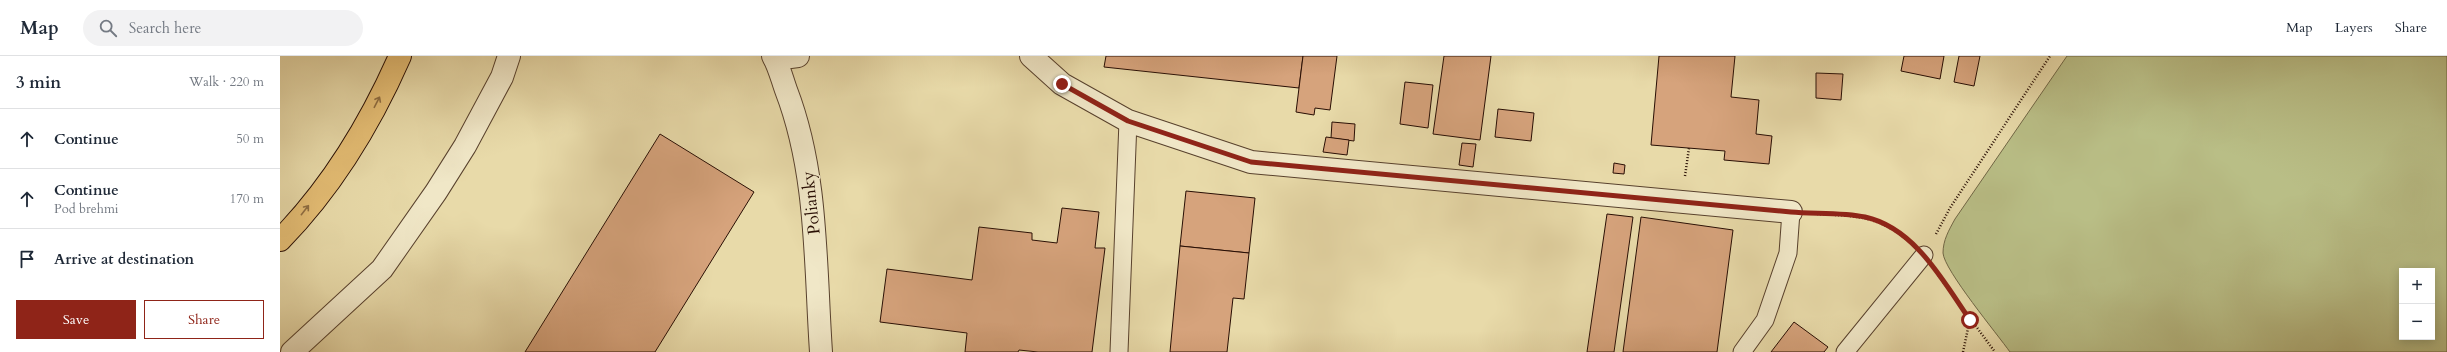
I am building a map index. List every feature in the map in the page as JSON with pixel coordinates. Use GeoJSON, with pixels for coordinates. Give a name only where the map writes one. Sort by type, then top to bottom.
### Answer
{"type":"FeatureCollection","features":[{"type":"Feature","properties":{"kind":"highway"},"geometry":{"type":"LineString","coordinates":[[280,240],[330,179],[365,126],[400,56]]}},
{"type":"Feature","properties":{"kind":"street"},"geometry":{"type":"LineString","coordinates":[[292,352],[382,269],[436,192],[465,146],[502,77],[509,56]]}},
{"type":"Feature","properties":{"kind":"street"},"geometry":{"type":"LineString","coordinates":[[774,57],[798,56]]}},
{"type":"Feature","properties":{"kind":"street"},"geometry":{"type":"LineString","coordinates":[[1031,56],[1062,84],[1128,121],[1251,162],[1791,212]]}},
{"type":"Feature","properties":{"kind":"street","name":"Polianky"},"geometry":{"type":"LineString","coordinates":[[774,57],[794,109],[806,158],[814,227],[821,352]]}},
{"type":"Feature","properties":{"kind":"lane"},"geometry":{"type":"LineString","coordinates":[[1119,352],[1128,121]]}},
{"type":"Feature","properties":{"kind":"lane"},"geometry":{"type":"LineString","coordinates":[[1742,352],[1765,320],[1788,254],[1791,212]]}},
{"type":"Feature","properties":{"kind":"lane"},"geometry":{"type":"LineString","coordinates":[[1845,352],[1924,255]]}},
{"type":"Feature","properties":{"kind":"path"},"geometry":{"type":"LineString","coordinates":[[1924,255],[1950,208],[2050,56]]}},
{"type":"Feature","properties":{"kind":"path"},"geometry":{"type":"LineString","coordinates":[[1686,173],[1689,148]]}},
{"type":"Feature","properties":{"kind":"path"},"geometry":{"type":"LineString","coordinates":[[1791,212],[1864,216],[1892,227],[1924,255],[1970,320],[1995,352]]}},
{"type":"Feature","properties":{"kind":"path"},"geometry":{"type":"LineString","coordinates":[[1963,352],[1970,320]]}},
{"type":"Feature","properties":{"kind":"green space"},"geometry":{"type":"Polygon","coordinates":[[[2067,56],[2447,56],[2447,352],[2010,352],[1952,273],[1943,253],[1947,235],[1955,219],[2067,56]]]}},
{"type":"Feature","properties":{"kind":"building"},"geometry":{"type":"Polygon","coordinates":[[[1106,56],[1303,56],[1299,88],[1104,67],[1106,56]]]}},
{"type":"Feature","properties":{"kind":"building"},"geometry":{"type":"Polygon","coordinates":[[[1303,56],[1337,56],[1330,110],[1315,108],[1314,115],[1296,112],[1303,56]]]}},
{"type":"Feature","properties":{"kind":"building"},"geometry":{"type":"Polygon","coordinates":[[[1444,56],[1491,56],[1480,140],[1433,134],[1444,56]]]}},
{"type":"Feature","properties":{"kind":"building"},"geometry":{"type":"Polygon","coordinates":[[[1659,56],[1735,56],[1731,97],[1759,100],[1756,134],[1772,136],[1769,164],[1724,160],[1725,151],[1651,145],[1659,56]]]}},
{"type":"Feature","properties":{"kind":"building"},"geometry":{"type":"Polygon","coordinates":[[[1904,56],[1944,56],[1940,79],[1901,71],[1904,56]]]}},
{"type":"Feature","properties":{"kind":"building"},"geometry":{"type":"Polygon","coordinates":[[[1959,56],[1980,56],[1974,86],[1954,82],[1959,56]]]}},
{"type":"Feature","properties":{"kind":"building"},"geometry":{"type":"Polygon","coordinates":[[[1816,73],[1843,74],[1841,100],[1816,98],[1816,73]]]}},
{"type":"Feature","properties":{"kind":"building"},"geometry":{"type":"Polygon","coordinates":[[[1405,82],[1433,85],[1428,128],[1400,124],[1405,82]]]}},
{"type":"Feature","properties":{"kind":"building"},"geometry":{"type":"Polygon","coordinates":[[[1498,109],[1534,113],[1531,141],[1495,137],[1498,109]]]}},
{"type":"Feature","properties":{"kind":"building"},"geometry":{"type":"Polygon","coordinates":[[[1332,122],[1355,124],[1354,141],[1331,138],[1332,122]]]}},
{"type":"Feature","properties":{"kind":"building"},"geometry":{"type":"Polygon","coordinates":[[[660,134],[754,192],[655,352],[525,352],[660,134]]]}},
{"type":"Feature","properties":{"kind":"building"},"geometry":{"type":"Polygon","coordinates":[[[1326,137],[1349,140],[1347,155],[1323,152],[1326,137]]]}},
{"type":"Feature","properties":{"kind":"building"},"geometry":{"type":"Polygon","coordinates":[[[1462,143],[1476,144],[1473,167],[1459,165],[1462,143]]]}},
{"type":"Feature","properties":{"kind":"building"},"geometry":{"type":"Polygon","coordinates":[[[1614,163],[1625,165],[1624,174],[1613,173],[1614,163]]]}},
{"type":"Feature","properties":{"kind":"building"},"geometry":{"type":"Polygon","coordinates":[[[1186,191],[1255,198],[1249,253],[1180,246],[1186,191]]]}},
{"type":"Feature","properties":{"kind":"building"},"geometry":{"type":"Polygon","coordinates":[[[1062,208],[1099,212],[1095,248],[1105,248],[1092,352],[1038,352],[1019,350],[1018,352],[965,352],[967,333],[880,322],[887,269],[972,280],[979,227],[1032,233],[1032,240],[1057,243],[1062,208]]]}},
{"type":"Feature","properties":{"kind":"building"},"geometry":{"type":"Polygon","coordinates":[[[1607,214],[1633,217],[1614,352],[1587,352],[1607,214]]]}},
{"type":"Feature","properties":{"kind":"building"},"geometry":{"type":"Polygon","coordinates":[[[1641,217],[1733,230],[1717,352],[1623,352],[1641,217]]]}},
{"type":"Feature","properties":{"kind":"building"},"geometry":{"type":"Polygon","coordinates":[[[1180,246],[1249,253],[1244,299],[1233,298],[1227,352],[1170,352],[1180,246]]]}},
{"type":"Feature","properties":{"kind":"building"},"geometry":{"type":"Polygon","coordinates":[[[1794,322],[1828,347],[1824,352],[1771,352],[1794,322]]]}},
{"type":"Feature","properties":{"kind":"route"},"geometry":{"type":"LineString","coordinates":[[1062,84],[1128,121],[1251,162],[1791,212],[1864,216],[1892,227],[1924,255],[1970,320]]}}]}
